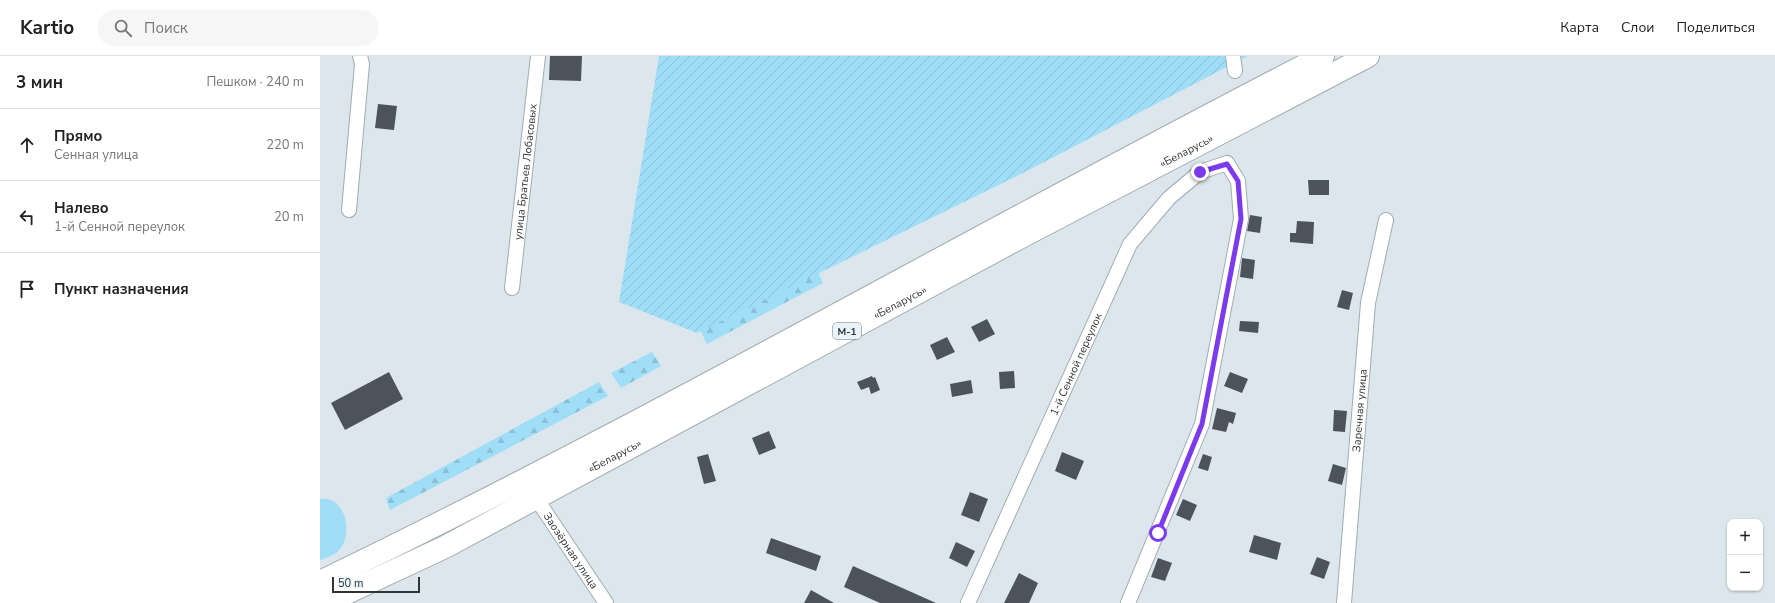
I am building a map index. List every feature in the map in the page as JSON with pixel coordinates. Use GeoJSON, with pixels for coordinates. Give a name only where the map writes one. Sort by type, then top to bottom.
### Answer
{"type":"FeatureCollection","features":[{"type":"Feature","properties":{"kind":"highway","name":"«Беларусь»"},"geometry":{"type":"LineString","coordinates":[[320,582],[412,537],[689,394],[1323,56]]}},
{"type":"Feature","properties":{"kind":"highway","name":"«Беларусь»"},"geometry":{"type":"LineString","coordinates":[[325,603],[445,548],[1021,237],[1368,56]]}},
{"type":"Feature","properties":{"kind":"street"},"geometry":{"type":"LineString","coordinates":[[348,210],[362,64],[360,56]]}},
{"type":"Feature","properties":{"kind":"street","name":"улица Братьев Лобасовых"},"geometry":{"type":"LineString","coordinates":[[512,288],[538,56]]}},
{"type":"Feature","properties":{"kind":"street"},"geometry":{"type":"LineString","coordinates":[[1233,56],[1235,71]]}},
{"type":"Feature","properties":{"kind":"street","name":"1-й Сенной переулок"},"geometry":{"type":"LineString","coordinates":[[968,603],[1130,244],[1169,198],[1200,172],[1227,164],[1238,181],[1241,219],[1202,424],[1128,603]]}},
{"type":"Feature","properties":{"kind":"street","name":"Заречная улица"},"geometry":{"type":"LineString","coordinates":[[1344,603],[1368,303],[1386,220]]}},
{"type":"Feature","properties":{"kind":"street","name":"Заозёрная улица"},"geometry":{"type":"LineString","coordinates":[[536,498],[606,603]]}},
{"type":"Feature","properties":{"kind":"green space"},"geometry":{"type":"Polygon","coordinates":[[[659,56],[1248,56],[1023,173],[697,333],[619,302],[659,56]]]}},
{"type":"Feature","properties":{"kind":"green space"},"geometry":{"type":"Polygon","coordinates":[[[816,267],[823,283],[707,344],[699,328],[816,267]]]}},
{"type":"Feature","properties":{"kind":"green space"},"geometry":{"type":"Polygon","coordinates":[[[652,352],[661,366],[621,388],[611,373],[652,352]]]}},
{"type":"Feature","properties":{"kind":"green space"},"geometry":{"type":"Polygon","coordinates":[[[599,382],[608,396],[390,510],[386,498],[599,382]]]}},
{"type":"Feature","properties":{"kind":"green space"},"geometry":{"type":"Polygon","coordinates":[[[320,499],[329,500],[336,503],[345,517],[346,535],[344,543],[337,552],[320,560],[320,499]]]}},
{"type":"Feature","properties":{"kind":"building"},"geometry":{"type":"Polygon","coordinates":[[[550,56],[582,56],[581,81],[549,80],[550,56]]]}},
{"type":"Feature","properties":{"kind":"building"},"geometry":{"type":"Polygon","coordinates":[[[378,104],[397,106],[394,130],[375,128],[378,104]]]}},
{"type":"Feature","properties":{"kind":"building"},"geometry":{"type":"Polygon","coordinates":[[[1308,180],[1329,180],[1329,195],[1309,195],[1308,180]]]}},
{"type":"Feature","properties":{"kind":"building"},"geometry":{"type":"Polygon","coordinates":[[[1250,215],[1262,217],[1260,233],[1247,231],[1250,215]]]}},
{"type":"Feature","properties":{"kind":"building"},"geometry":{"type":"Polygon","coordinates":[[[1297,221],[1314,222],[1313,244],[1290,242],[1290,233],[1296,233],[1297,221]]]}},
{"type":"Feature","properties":{"kind":"building"},"geometry":{"type":"Polygon","coordinates":[[[1242,258],[1255,260],[1253,279],[1240,277],[1242,258]]]}},
{"type":"Feature","properties":{"kind":"building"},"geometry":{"type":"Polygon","coordinates":[[[1342,290],[1353,293],[1349,310],[1337,307],[1342,290]]]}},
{"type":"Feature","properties":{"kind":"building"},"geometry":{"type":"Polygon","coordinates":[[[987,319],[995,334],[979,342],[971,327],[987,319]]]}},
{"type":"Feature","properties":{"kind":"building"},"geometry":{"type":"Polygon","coordinates":[[[1240,321],[1259,322],[1258,333],[1239,331],[1240,321]]]}},
{"type":"Feature","properties":{"kind":"building"},"geometry":{"type":"Polygon","coordinates":[[[947,337],[955,352],[937,360],[930,345],[947,337]]]}},
{"type":"Feature","properties":{"kind":"building"},"geometry":{"type":"Polygon","coordinates":[[[1014,371],[1015,388],[1000,389],[999,372],[1014,371]]]}},
{"type":"Feature","properties":{"kind":"building"},"geometry":{"type":"Polygon","coordinates":[[[389,372],[403,399],[345,430],[331,403],[389,372]]]}},
{"type":"Feature","properties":{"kind":"building"},"geometry":{"type":"Polygon","coordinates":[[[1230,372],[1248,379],[1242,393],[1224,386],[1230,372]]]}},
{"type":"Feature","properties":{"kind":"building"},"geometry":{"type":"Polygon","coordinates":[[[872,376],[873,378],[875,377],[880,390],[871,394],[869,387],[861,390],[857,382],[872,376]]]}},
{"type":"Feature","properties":{"kind":"building"},"geometry":{"type":"Polygon","coordinates":[[[971,380],[973,393],[952,397],[950,384],[971,380]]]}},
{"type":"Feature","properties":{"kind":"building"},"geometry":{"type":"Polygon","coordinates":[[[1217,408],[1236,413],[1233,424],[1229,422],[1226,432],[1212,429],[1217,408]]]}},
{"type":"Feature","properties":{"kind":"building"},"geometry":{"type":"Polygon","coordinates":[[[1334,410],[1347,411],[1345,432],[1333,431],[1334,410]]]}},
{"type":"Feature","properties":{"kind":"building"},"geometry":{"type":"Polygon","coordinates":[[[769,431],[776,448],[759,455],[752,438],[769,431]]]}},
{"type":"Feature","properties":{"kind":"building"},"geometry":{"type":"Polygon","coordinates":[[[1062,452],[1084,461],[1076,480],[1055,471],[1062,452]]]}},
{"type":"Feature","properties":{"kind":"building"},"geometry":{"type":"Polygon","coordinates":[[[708,454],[716,481],[704,484],[697,457],[708,454]]]}},
{"type":"Feature","properties":{"kind":"building"},"geometry":{"type":"Polygon","coordinates":[[[1203,454],[1212,457],[1208,471],[1198,468],[1203,454]]]}},
{"type":"Feature","properties":{"kind":"building"},"geometry":{"type":"Polygon","coordinates":[[[1333,464],[1346,468],[1342,485],[1328,481],[1333,464]]]}},
{"type":"Feature","properties":{"kind":"building"},"geometry":{"type":"Polygon","coordinates":[[[970,492],[988,499],[979,522],[961,515],[970,492]]]}},
{"type":"Feature","properties":{"kind":"building"},"geometry":{"type":"Polygon","coordinates":[[[1183,499],[1197,505],[1190,521],[1176,515],[1183,499]]]}},
{"type":"Feature","properties":{"kind":"building"},"geometry":{"type":"Polygon","coordinates":[[[1254,535],[1281,543],[1277,560],[1249,552],[1254,535]]]}},
{"type":"Feature","properties":{"kind":"building"},"geometry":{"type":"Polygon","coordinates":[[[771,538],[821,556],[816,571],[766,553],[771,538]]]}},
{"type":"Feature","properties":{"kind":"building"},"geometry":{"type":"Polygon","coordinates":[[[956,542],[975,551],[967,567],[949,558],[956,542]]]}},
{"type":"Feature","properties":{"kind":"building"},"geometry":{"type":"Polygon","coordinates":[[[1317,557],[1330,562],[1324,579],[1310,574],[1317,557]]]}},
{"type":"Feature","properties":{"kind":"building"},"geometry":{"type":"Polygon","coordinates":[[[1158,558],[1172,563],[1165,581],[1151,577],[1158,558]]]}},
{"type":"Feature","properties":{"kind":"building"},"geometry":{"type":"Polygon","coordinates":[[[853,566],[936,603],[880,603],[844,587],[853,566]]]}},
{"type":"Feature","properties":{"kind":"building"},"geometry":{"type":"Polygon","coordinates":[[[1019,573],[1038,583],[1029,603],[1004,603],[1019,573]]]}},
{"type":"Feature","properties":{"kind":"building"},"geometry":{"type":"Polygon","coordinates":[[[811,590],[834,603],[804,603],[811,590]]]}},
{"type":"Feature","properties":{"kind":"route"},"geometry":{"type":"LineString","coordinates":[[1158,533],[1202,424],[1241,219],[1238,181],[1227,164],[1200,172]]}}]}
